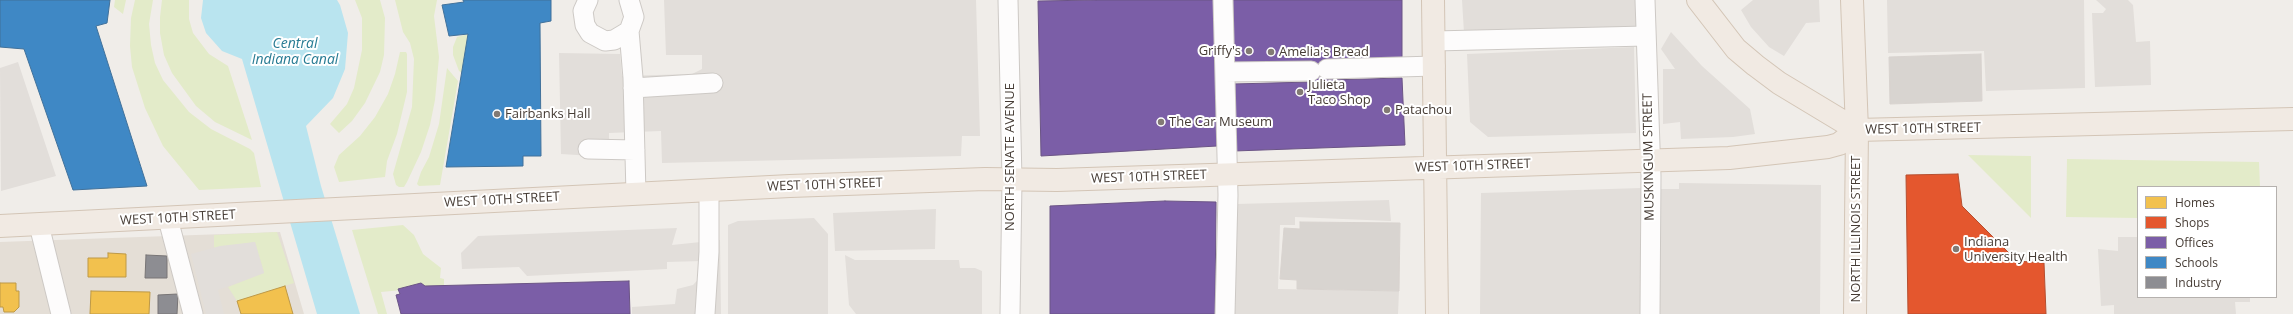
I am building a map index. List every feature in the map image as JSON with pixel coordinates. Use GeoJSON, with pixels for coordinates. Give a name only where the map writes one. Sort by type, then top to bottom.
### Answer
{"type":"FeatureCollection","features":[{"type":"Feature","properties":{"kind":"main road"},"geometry":{"type":"LineString","coordinates":[[1433,0],[1437,314]]}},
{"type":"Feature","properties":{"kind":"main road"},"geometry":{"type":"LineString","coordinates":[[1698,0],[1736,49],[1754,65],[1774,80],[1857,130]]}},
{"type":"Feature","properties":{"kind":"main road","name":"NORTH ILLINOIS STREET"},"geometry":{"type":"LineString","coordinates":[[1852,0],[1857,130],[1855,314]]}},
{"type":"Feature","properties":{"kind":"main road","name":"WEST 10TH STREET"},"geometry":{"type":"LineString","coordinates":[[0,226],[228,216],[709,190],[978,179],[1012,180],[1227,174],[1729,158],[1818,149],[1839,144],[1857,130],[2293,119]]}},
{"type":"Feature","properties":{"kind":"street"},"geometry":{"type":"LineString","coordinates":[[588,0],[583,11],[583,17],[590,33],[605,41],[614,40],[629,31]]}},
{"type":"Feature","properties":{"kind":"street"},"geometry":{"type":"LineString","coordinates":[[629,0],[634,17],[629,31],[633,83],[636,194]]}},
{"type":"Feature","properties":{"kind":"street","name":"NORTH SENATE AVENUE"},"geometry":{"type":"LineString","coordinates":[[1008,0],[1012,180],[1010,314]]}},
{"type":"Feature","properties":{"kind":"street"},"geometry":{"type":"LineString","coordinates":[[1223,0],[1227,174],[1225,314]]}},
{"type":"Feature","properties":{"kind":"street","name":"MUSKINGUM STREET"},"geometry":{"type":"LineString","coordinates":[[1645,0],[1650,160],[1650,314]]}},
{"type":"Feature","properties":{"kind":"street"},"geometry":{"type":"LineString","coordinates":[[1434,41],[1646,36]]}},
{"type":"Feature","properties":{"kind":"street"},"geometry":{"type":"LineString","coordinates":[[1224,72],[1434,66]]}},
{"type":"Feature","properties":{"kind":"street"},"geometry":{"type":"LineString","coordinates":[[633,83],[713,79]]}},
{"type":"Feature","properties":{"kind":"street"},"geometry":{"type":"LineString","coordinates":[[588,150],[635,150]]}},
{"type":"Feature","properties":{"kind":"street"},"geometry":{"type":"LineString","coordinates":[[705,314],[709,252],[709,190]]}},
{"type":"Feature","properties":{"kind":"street"},"geometry":{"type":"LineString","coordinates":[[168,218],[193,314]]}},
{"type":"Feature","properties":{"kind":"street"},"geometry":{"type":"LineString","coordinates":[[39,225],[62,314]]}},
{"type":"Feature","properties":{"kind":"shaded area"},"geometry":{"type":"Polygon","coordinates":[[[664,0],[976,0],[980,136],[962,136],[961,156],[662,163],[661,131],[609,133],[609,157],[561,154],[559,53],[620,54],[622,76],[692,74],[702,69],[702,55],[666,55],[664,0]]]}},
{"type":"Feature","properties":{"kind":"shaded area"},"geometry":{"type":"Polygon","coordinates":[[[1462,0],[1638,0],[1639,29],[1464,33],[1462,0]]]}},
{"type":"Feature","properties":{"kind":"shaded area"},"geometry":{"type":"Polygon","coordinates":[[[1753,0],[1819,0],[1820,22],[1806,23],[1784,56],[1769,47],[1751,27],[1741,10],[1753,0]]]}},
{"type":"Feature","properties":{"kind":"shaded area"},"geometry":{"type":"Polygon","coordinates":[[[1887,0],[2084,0],[2085,88],[1986,91],[1984,51],[1888,53],[1887,0]]]}},
{"type":"Feature","properties":{"kind":"shaded area"},"geometry":{"type":"Polygon","coordinates":[[[2096,0],[2128,0],[2133,5],[2136,42],[2150,41],[2151,85],[2095,87],[2092,13],[2103,13],[2106,9],[2096,0]]]}},
{"type":"Feature","properties":{"kind":"shaded area"},"geometry":{"type":"Polygon","coordinates":[[[1671,32],[1702,66],[1750,109],[1755,134],[1733,137],[1681,139],[1680,122],[1663,124],[1663,69],[1675,69],[1661,49],[1671,32]]]}},
{"type":"Feature","properties":{"kind":"shaded area"},"geometry":{"type":"Polygon","coordinates":[[[1634,47],[1636,133],[1488,137],[1470,122],[1467,54],[1634,47]]]}},
{"type":"Feature","properties":{"kind":"shaded area"},"geometry":{"type":"Polygon","coordinates":[[[18,62],[56,176],[1,191],[0,68],[18,62]]]}},
{"type":"Feature","properties":{"kind":"shaded area"},"geometry":{"type":"Polygon","coordinates":[[[1679,183],[1821,185],[1820,314],[1660,314],[1660,189],[1679,189],[1679,183]]]}},
{"type":"Feature","properties":{"kind":"shaded area"},"geometry":{"type":"Polygon","coordinates":[[[1641,188],[1640,314],[1480,314],[1481,193],[1641,188]]]}},
{"type":"Feature","properties":{"kind":"shaded area"},"geometry":{"type":"Polygon","coordinates":[[[1389,200],[1391,221],[1295,217],[1295,225],[1280,225],[1278,289],[1399,291],[1398,314],[1235,314],[1236,204],[1389,200]]]}},
{"type":"Feature","properties":{"kind":"shaded area"},"geometry":{"type":"Polygon","coordinates":[[[936,209],[935,249],[835,251],[833,213],[936,209]]]}},
{"type":"Feature","properties":{"kind":"shaded area"},"geometry":{"type":"Polygon","coordinates":[[[814,218],[828,234],[828,314],[728,314],[728,225],[738,221],[814,218]]]}},
{"type":"Feature","properties":{"kind":"shaded area"},"geometry":{"type":"Polygon","coordinates":[[[677,228],[672,245],[720,240],[721,314],[632,314],[632,307],[675,304],[677,289],[693,285],[703,274],[702,261],[667,262],[667,269],[527,276],[519,267],[462,269],[461,253],[478,236],[677,228]]]}},
{"type":"Feature","properties":{"kind":"shaded area"},"geometry":{"type":"Polygon","coordinates":[[[280,232],[304,314],[0,314],[0,242],[280,232]]]}},
{"type":"Feature","properties":{"kind":"shaded area"},"geometry":{"type":"Polygon","coordinates":[[[2118,237],[2137,237],[2137,298],[2250,298],[2250,302],[2235,302],[2236,314],[2114,314],[2114,305],[2101,306],[2098,249],[2118,251],[2118,237]]]}},
{"type":"Feature","properties":{"kind":"shaded area"},"geometry":{"type":"Polygon","coordinates":[[[255,242],[264,273],[218,290],[224,314],[206,314],[191,254],[220,246],[255,242]]]}},
{"type":"Feature","properties":{"kind":"shaded area"},"geometry":{"type":"Polygon","coordinates":[[[845,255],[855,260],[959,260],[960,268],[975,268],[982,271],[982,314],[856,314],[849,305],[845,255]]]}},
{"type":"Feature","properties":{"kind":"green space"},"geometry":{"type":"Polygon","coordinates":[[[115,0],[126,0],[123,14],[114,7],[115,0]]]}},
{"type":"Feature","properties":{"kind":"green space"},"geometry":{"type":"Polygon","coordinates":[[[135,0],[153,0],[149,24],[151,45],[155,63],[163,80],[189,112],[211,129],[250,149],[254,153],[261,187],[199,190],[163,146],[145,108],[132,67],[130,46],[131,18],[135,0]]]}},
{"type":"Feature","properties":{"kind":"green space"},"geometry":{"type":"Polygon","coordinates":[[[162,0],[189,0],[189,19],[193,33],[209,54],[228,66],[252,140],[215,122],[196,106],[172,73],[164,55],[160,33],[162,0]]]}},
{"type":"Feature","properties":{"kind":"green space"},"geometry":{"type":"Polygon","coordinates":[[[355,0],[380,0],[385,18],[384,55],[380,72],[365,103],[352,121],[339,133],[330,124],[347,104],[354,88],[362,50],[362,18],[355,0]]]}},
{"type":"Feature","properties":{"kind":"green space"},"geometry":{"type":"Polygon","coordinates":[[[395,0],[437,0],[434,16],[439,57],[435,100],[430,125],[421,152],[404,187],[399,187],[396,185],[393,174],[412,107],[414,59],[410,43],[403,32],[395,0]]]}},
{"type":"Feature","properties":{"kind":"green space"},"geometry":{"type":"Polygon","coordinates":[[[468,34],[462,73],[459,71],[453,55],[453,47],[457,37],[468,34]]]}},
{"type":"Feature","properties":{"kind":"green space"},"geometry":{"type":"Polygon","coordinates":[[[400,52],[406,52],[407,54],[407,92],[397,134],[387,161],[385,177],[339,182],[334,167],[339,155],[360,136],[375,117],[388,94],[395,74],[400,52]]]}},
{"type":"Feature","properties":{"kind":"green space"},"geometry":{"type":"Polygon","coordinates":[[[447,68],[458,81],[440,185],[419,186],[417,184],[421,172],[429,157],[439,124],[447,68]]]}},
{"type":"Feature","properties":{"kind":"green space"},"geometry":{"type":"Polygon","coordinates":[[[1968,155],[2031,156],[2031,218],[1968,155]]]}},
{"type":"Feature","properties":{"kind":"green space"},"geometry":{"type":"Polygon","coordinates":[[[2067,159],[2259,162],[2260,186],[2137,186],[2137,218],[2066,217],[2067,159]]]}},
{"type":"Feature","properties":{"kind":"green space"},"geometry":{"type":"Polygon","coordinates":[[[403,225],[414,235],[423,254],[441,268],[440,278],[444,279],[444,286],[381,292],[387,314],[378,314],[352,230],[403,225]]]}},
{"type":"Feature","properties":{"kind":"green space"},"geometry":{"type":"Polygon","coordinates":[[[277,232],[294,283],[237,301],[228,287],[264,273],[255,242],[214,248],[214,235],[277,232]]]}},
{"type":"Feature","properties":{"kind":"water","name":"Central Indiana Canal"},"geometry":{"type":"Polygon","coordinates":[[[203,0],[337,0],[340,5],[348,33],[345,69],[333,98],[306,126],[321,186],[360,314],[317,314],[242,59],[222,51],[206,33],[201,18],[203,0]]]}},
{"type":"Feature","properties":{"kind":"building: Homes"},"geometry":{"type":"Polygon","coordinates":[[[108,253],[126,254],[126,277],[88,277],[88,258],[108,258],[108,253]]]}},
{"type":"Feature","properties":{"kind":"building: Homes"},"geometry":{"type":"Polygon","coordinates":[[[0,283],[16,283],[16,291],[19,291],[19,307],[14,312],[4,312],[3,307],[0,307],[0,283]]]}},
{"type":"Feature","properties":{"kind":"building: Homes"},"geometry":{"type":"Polygon","coordinates":[[[285,286],[293,314],[241,314],[237,301],[285,286]]]}},
{"type":"Feature","properties":{"kind":"building: Homes"},"geometry":{"type":"Polygon","coordinates":[[[91,291],[150,292],[149,314],[90,314],[91,291]]]}},
{"type":"Feature","properties":{"kind":"building: Shops","name":"Indiana University Health"},"geometry":{"type":"Polygon","coordinates":[[[1958,174],[1962,206],[2017,261],[2044,263],[2046,314],[1908,314],[1906,175],[1958,174]]]}},
{"type":"Feature","properties":{"kind":"building: Offices"},"geometry":{"type":"Polygon","coordinates":[[[1214,0],[1217,146],[1041,156],[1038,1],[1214,0]]]}},
{"type":"Feature","properties":{"kind":"building: Offices"},"geometry":{"type":"Polygon","coordinates":[[[1231,0],[1402,0],[1402,59],[1327,61],[1328,80],[1402,78],[1405,145],[1234,151],[1233,84],[1311,82],[1311,61],[1232,63],[1231,0]]]}},
{"type":"Feature","properties":{"kind":"building: Offices"},"geometry":{"type":"Polygon","coordinates":[[[1165,201],[1216,202],[1215,314],[1050,314],[1050,206],[1165,201]]]}},
{"type":"Feature","properties":{"kind":"building: Offices"},"geometry":{"type":"Polygon","coordinates":[[[629,281],[630,314],[401,314],[396,295],[400,294],[398,289],[421,283],[425,286],[629,281]]]}},
{"type":"Feature","properties":{"kind":"building: Schools"},"geometry":{"type":"Polygon","coordinates":[[[0,0],[110,0],[107,23],[96,26],[147,186],[73,190],[24,49],[0,47],[0,0]]]}},
{"type":"Feature","properties":{"kind":"building: Schools","name":"Fairbanks Hall"},"geometry":{"type":"Polygon","coordinates":[[[463,0],[551,0],[551,21],[540,23],[541,156],[523,156],[523,166],[446,167],[468,34],[449,36],[442,5],[464,2],[463,0]]]}},
{"type":"Feature","properties":{"kind":"building: Industry"},"geometry":{"type":"Polygon","coordinates":[[[146,255],[167,256],[167,278],[145,278],[146,255]]]}},
{"type":"Feature","properties":{"kind":"building: Industry"},"geometry":{"type":"Polygon","coordinates":[[[178,294],[177,314],[158,314],[158,295],[178,294]]]}},
{"type":"Feature","properties":{"kind":"building: Other"},"geometry":{"type":"Polygon","coordinates":[[[1981,54],[1982,101],[1890,104],[1889,57],[1981,54]]]}},
{"type":"Feature","properties":{"kind":"building: Other"},"geometry":{"type":"Polygon","coordinates":[[[1300,222],[1400,223],[1399,291],[1297,289],[1297,280],[1280,279],[1284,228],[1300,229],[1300,222]]]}},
{"type":"Feature","properties":{"kind":"place","name":"Griffy's"},"geometry":{"type":"Point","coordinates":[1249,51]}},
{"type":"Feature","properties":{"kind":"place","name":"Amelia's Bread"},"geometry":{"type":"Point","coordinates":[1271,52]}},
{"type":"Feature","properties":{"kind":"place","name":"Julieta Taco Shop"},"geometry":{"type":"Point","coordinates":[1300,92]}},
{"type":"Feature","properties":{"kind":"place","name":"Patachou"},"geometry":{"type":"Point","coordinates":[1387,110]}},
{"type":"Feature","properties":{"kind":"place","name":"Fairbanks Hall"},"geometry":{"type":"Point","coordinates":[497,114]}},
{"type":"Feature","properties":{"kind":"place","name":"The Car Museum"},"geometry":{"type":"Point","coordinates":[1161,122]}},
{"type":"Feature","properties":{"kind":"place","name":"Indiana University Health"},"geometry":{"type":"Point","coordinates":[1956,249]}}]}
